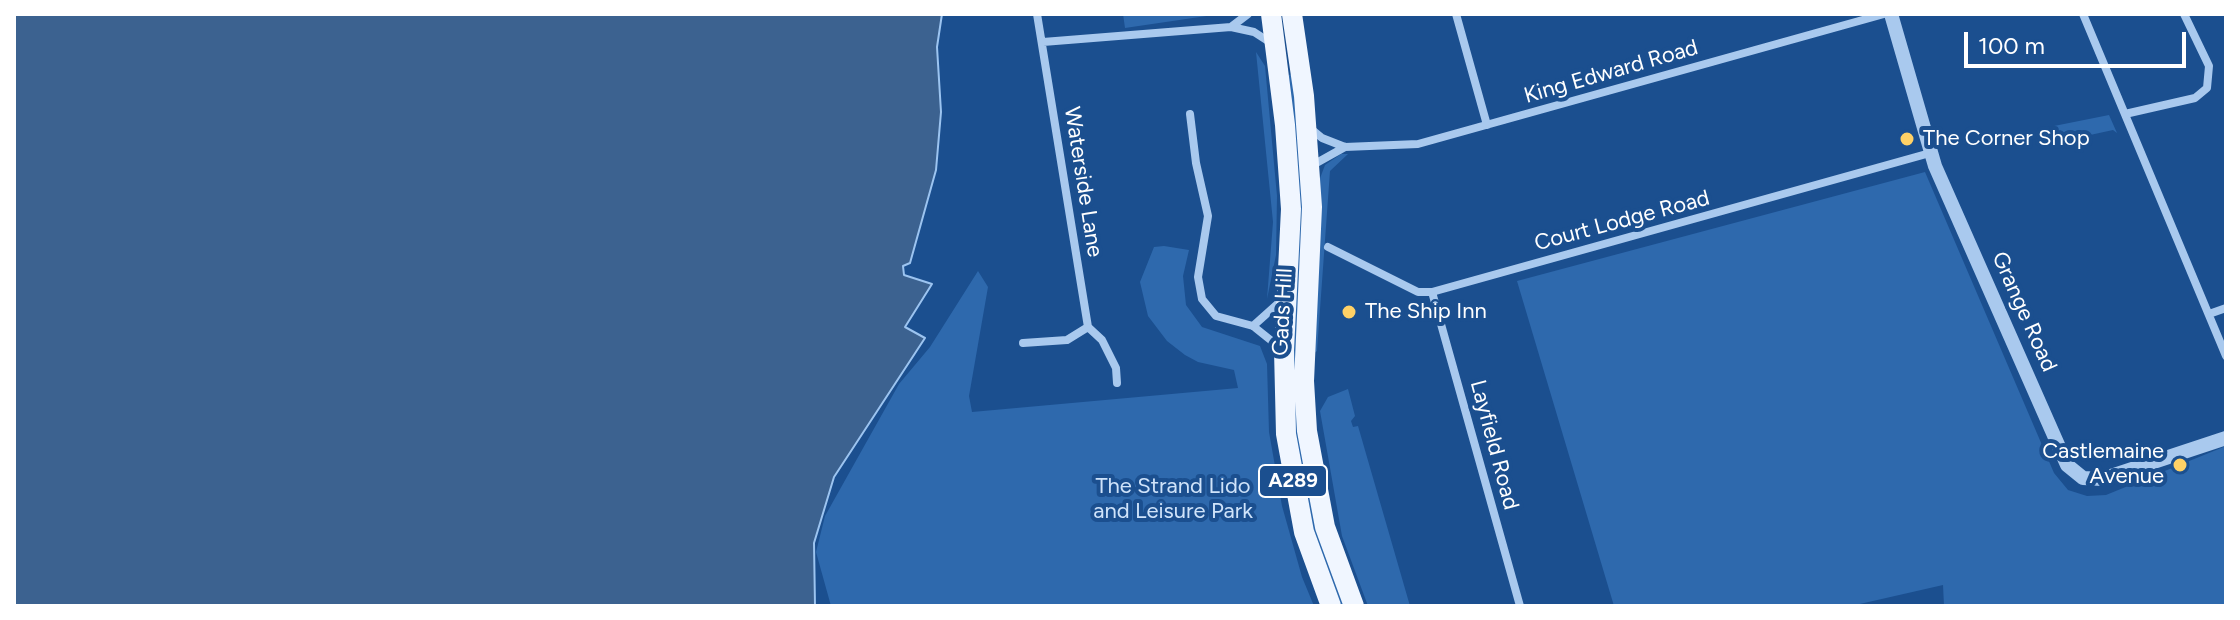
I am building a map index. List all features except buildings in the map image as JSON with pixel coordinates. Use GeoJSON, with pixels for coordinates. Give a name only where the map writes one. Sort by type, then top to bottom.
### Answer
{"type":"FeatureCollection","features":[{"type":"Feature","properties":{"kind":"main road","name":"Gads Hill"},"geometry":{"type":"LineString","coordinates":[[1271,14],[1289,160],[1291,209],[1284,350],[1286,434],[1296,496],[1331,606]]}},
{"type":"Feature","properties":{"kind":"main road","name":"Gads Hill"},"geometry":{"type":"LineString","coordinates":[[1292,14],[1307,125],[1312,207],[1304,381],[1307,431],[1325,527],[1354,606]]}},
{"type":"Feature","properties":{"kind":"street","name":"Waterside Lane"},"geometry":{"type":"LineString","coordinates":[[1037,14],[1088,327],[1102,340],[1116,368],[1117,383]]}},
{"type":"Feature","properties":{"kind":"street"},"geometry":{"type":"LineString","coordinates":[[1231,27],[1248,14]]}},
{"type":"Feature","properties":{"kind":"street"},"geometry":{"type":"LineString","coordinates":[[1456,14],[1487,125]]}},
{"type":"Feature","properties":{"kind":"street","name":"King Edward Road"},"geometry":{"type":"LineString","coordinates":[[1310,167],[1345,147],[1418,144],[1884,14]]}},
{"type":"Feature","properties":{"kind":"street","name":"Grange Road"},"geometry":{"type":"LineString","coordinates":[[1891,14],[1930,153],[2063,459],[2072,471],[2083,478],[2102,479],[2226,438]]}},
{"type":"Feature","properties":{"kind":"street"},"geometry":{"type":"LineString","coordinates":[[2083,14],[2226,356]]}},
{"type":"Feature","properties":{"kind":"street"},"geometry":{"type":"LineString","coordinates":[[2125,114],[2195,98],[2207,88],[2209,66],[2184,14]]}},
{"type":"Feature","properties":{"kind":"street"},"geometry":{"type":"LineString","coordinates":[[1043,42],[1231,27],[1254,32],[1275,46]]}},
{"type":"Feature","properties":{"kind":"street"},"geometry":{"type":"LineString","coordinates":[[1190,114],[1196,163],[1208,216],[1198,277],[1200,294],[1216,316],[1253,326],[1284,350]]}},
{"type":"Feature","properties":{"kind":"street"},"geometry":{"type":"LineString","coordinates":[[1307,125],[1322,138],[1345,147]]}},
{"type":"Feature","properties":{"kind":"street","name":"Court Lodge Road"},"geometry":{"type":"LineString","coordinates":[[1432,292],[1930,153]]}},
{"type":"Feature","properties":{"kind":"street"},"geometry":{"type":"LineString","coordinates":[[1328,247],[1418,292],[1432,292]]}},
{"type":"Feature","properties":{"kind":"street","name":"Layfield Road"},"geometry":{"type":"LineString","coordinates":[[1432,292],[1520,606]]}},
{"type":"Feature","properties":{"kind":"street"},"geometry":{"type":"LineString","coordinates":[[1253,326],[1287,294]]}},
{"type":"Feature","properties":{"kind":"street"},"geometry":{"type":"LineString","coordinates":[[2209,314],[2226,308]]}},
{"type":"Feature","properties":{"kind":"street"},"geometry":{"type":"LineString","coordinates":[[1023,343],[1067,340],[1088,327]]}},
{"type":"Feature","properties":{"kind":"green space"},"geometry":{"type":"Polygon","coordinates":[[[1123,14],[1220,14],[1125,28],[1123,14]]]}},
{"type":"Feature","properties":{"kind":"green space"},"geometry":{"type":"Polygon","coordinates":[[[1256,52],[1265,66],[1277,196],[1276,255],[1267,299],[1273,222],[1256,52]]]}},
{"type":"Feature","properties":{"kind":"green space"},"geometry":{"type":"Polygon","coordinates":[[[1294,74],[1303,185],[1296,359],[1344,606],[1339,606],[1311,525],[1294,427],[1288,75],[1294,74]]]}},
{"type":"Feature","properties":{"kind":"green space"},"geometry":{"type":"Polygon","coordinates":[[[2109,115],[2117,133],[2113,130],[2058,142],[2054,126],[2109,115]]]}},
{"type":"Feature","properties":{"kind":"green space"},"geometry":{"type":"Polygon","coordinates":[[[1341,154],[1348,154],[1330,171],[1317,351],[1313,354],[1319,181],[1325,165],[1341,154]]]}},
{"type":"Feature","properties":{"kind":"green space"},"geometry":{"type":"Polygon","coordinates":[[[1925,172],[2054,473],[2068,490],[2087,496],[2106,495],[2226,446],[2226,606],[1944,606],[1943,585],[1851,606],[1614,606],[1517,281],[1925,172]]]}},
{"type":"Feature","properties":{"kind":"green space","name":"The Strand Lido and Leisure Park"},"geometry":{"type":"Polygon","coordinates":[[[1154,247],[1189,250],[1183,276],[1186,305],[1202,327],[1260,346],[1267,364],[1269,432],[1282,506],[1302,577],[1314,606],[831,606],[816,552],[825,516],[899,384],[930,347],[978,271],[988,287],[969,396],[972,412],[1238,388],[1234,370],[1198,362],[1185,355],[1167,341],[1148,316],[1140,282],[1154,247]]]}},
{"type":"Feature","properties":{"kind":"green space"},"geometry":{"type":"Polygon","coordinates":[[[1348,389],[1355,416],[1351,421],[1353,427],[1358,426],[1410,606],[1368,606],[1342,536],[1320,411],[1328,397],[1348,389]]]}},
{"type":"Feature","properties":{"kind":"shaded area"},"geometry":{"type":"Polygon","coordinates":[[[14,14],[942,14],[937,47],[941,112],[936,170],[910,263],[903,266],[904,275],[932,284],[905,327],[925,338],[834,477],[814,543],[815,606],[14,606],[14,14]]]}},
{"type":"Feature","properties":{"kind":"place","name":"The Corner Shop"},"geometry":{"type":"Point","coordinates":[1907,139]}},
{"type":"Feature","properties":{"kind":"place","name":"The Ship Inn"},"geometry":{"type":"Point","coordinates":[1349,312]}},
{"type":"Feature","properties":{"kind":"place","name":"Castlemaine Avenue"},"geometry":{"type":"Point","coordinates":[2180,465]}}]}
